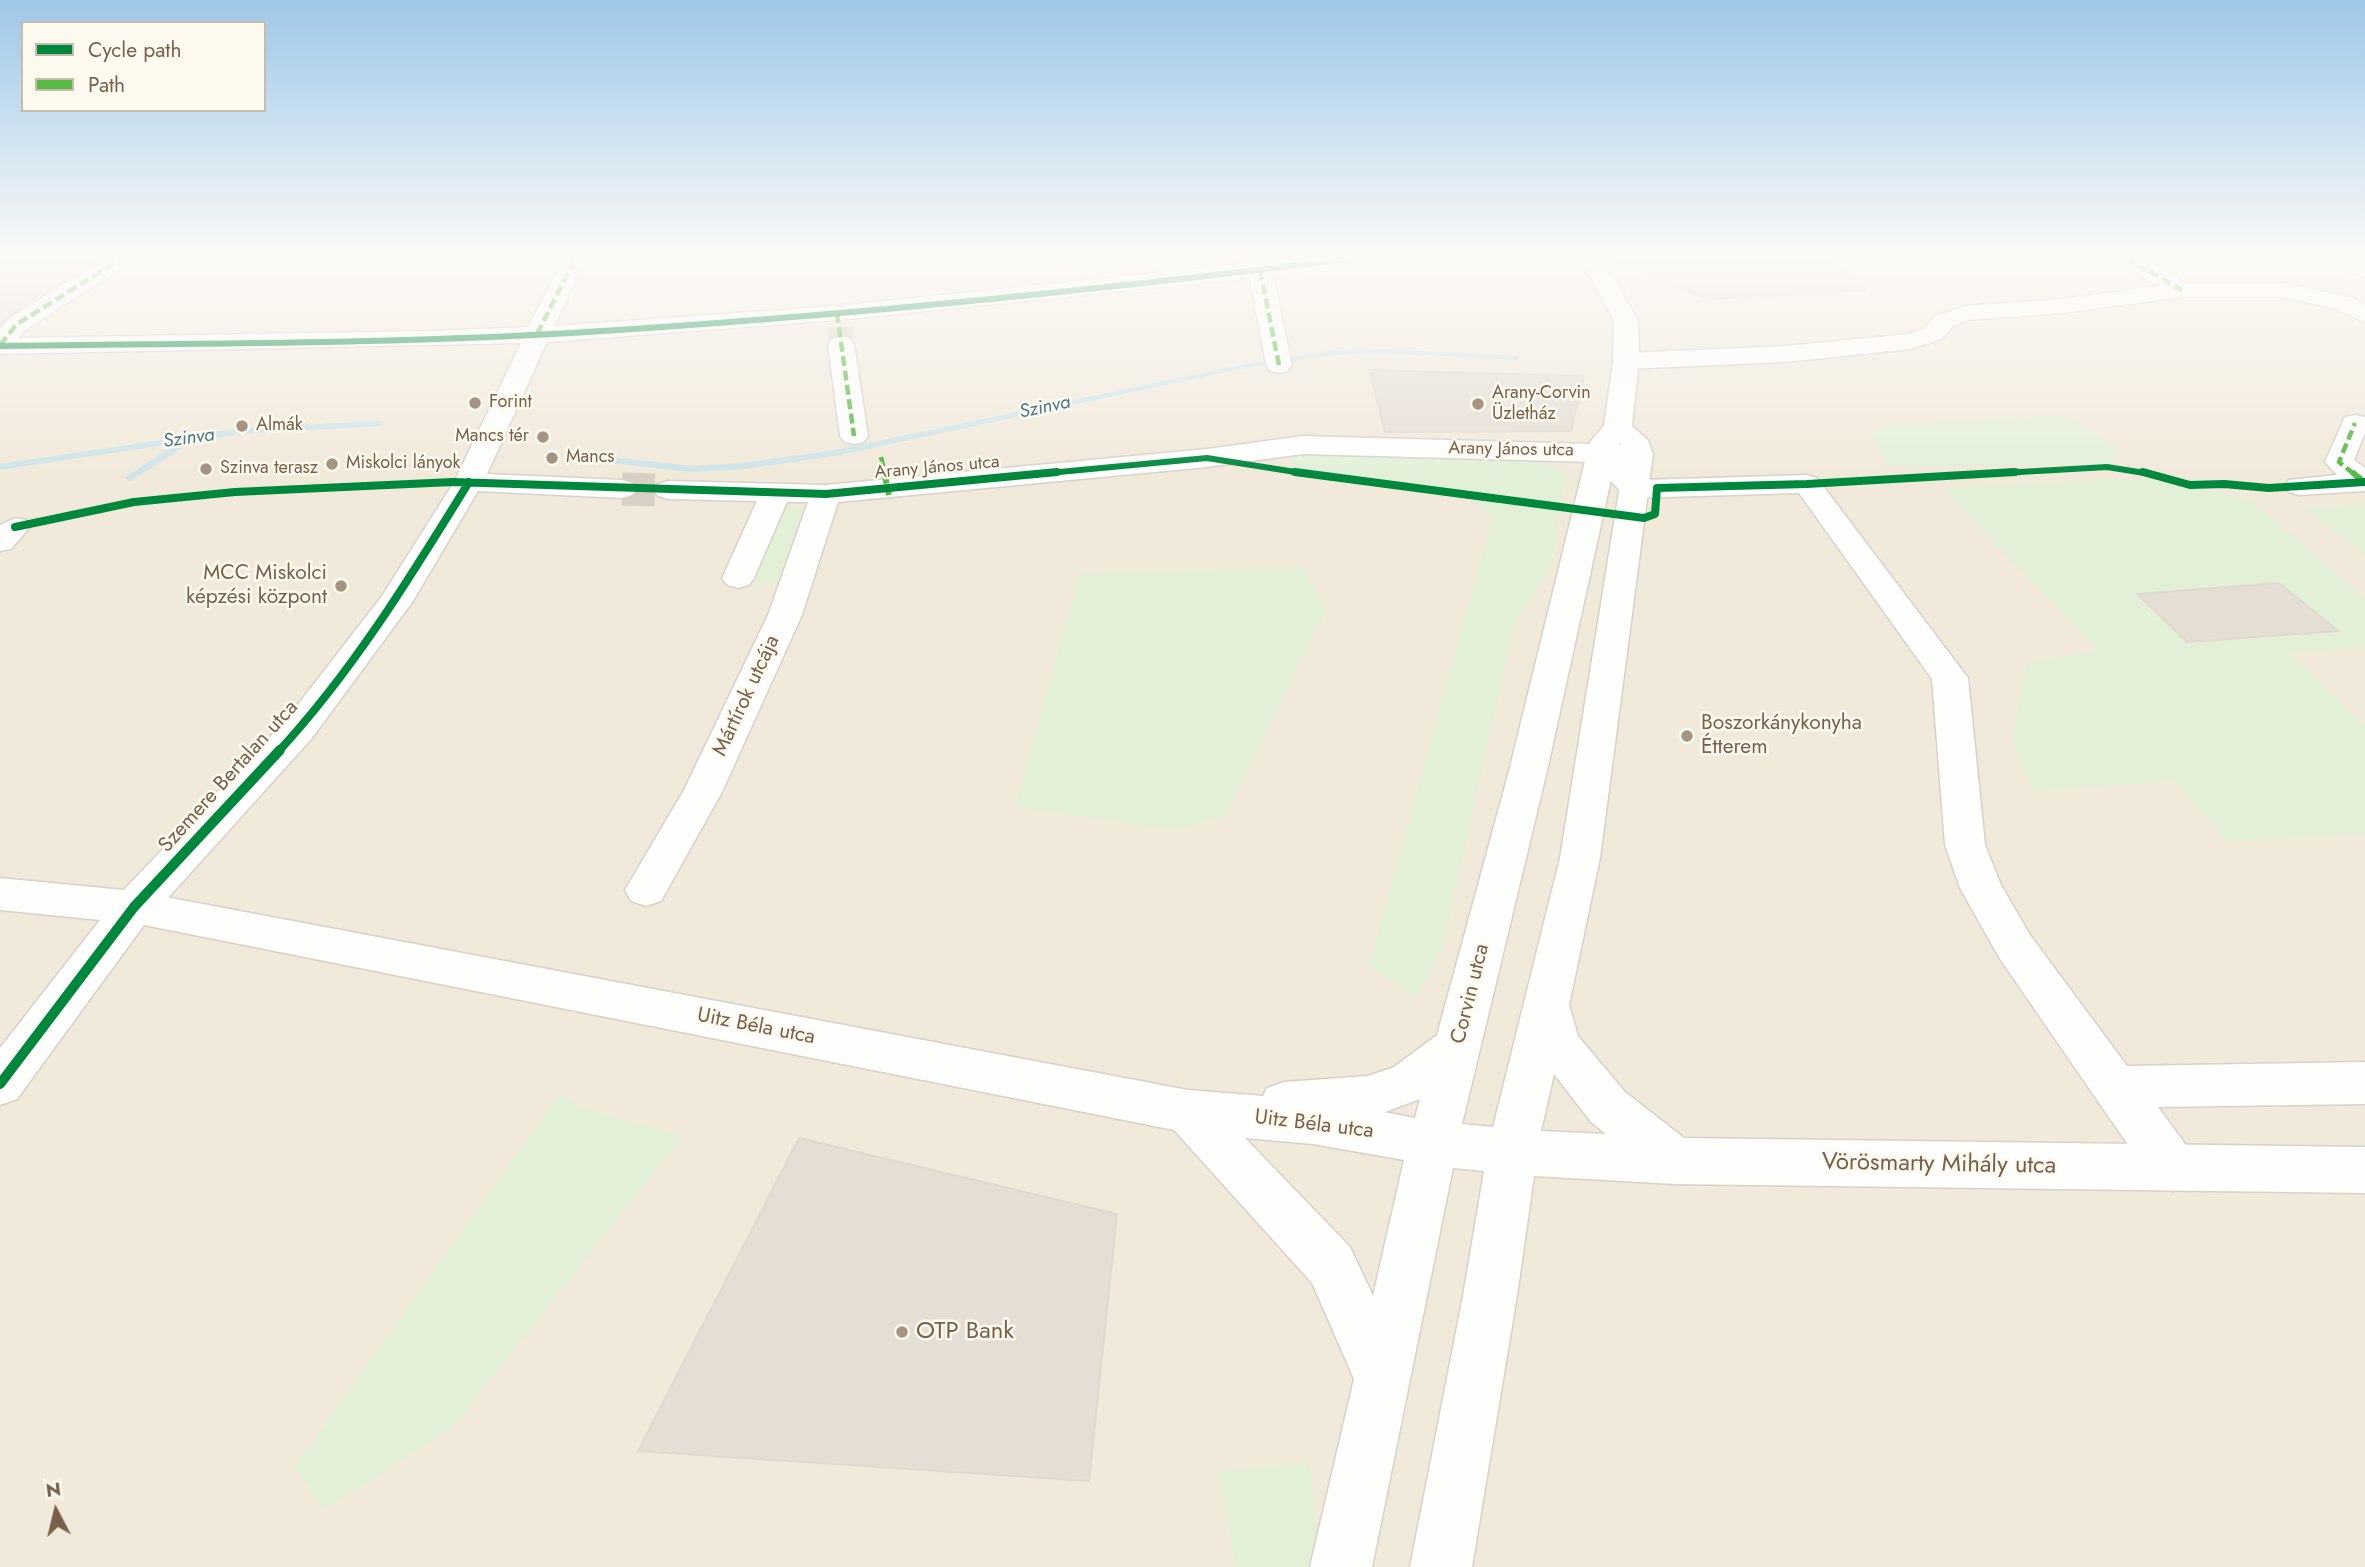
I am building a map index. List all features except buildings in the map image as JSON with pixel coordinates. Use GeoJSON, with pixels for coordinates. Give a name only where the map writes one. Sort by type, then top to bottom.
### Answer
{"type":"FeatureCollection","features":[{"type":"Feature","properties":{"kind":"street"},"geometry":{"type":"LineString","coordinates":[[0,345],[12,330]]}},
{"type":"Feature","properties":{"kind":"street","name":"Szemere Bertalan utca"},"geometry":{"type":"LineString","coordinates":[[0,1084],[134,907],[299,729],[396,601],[469,482],[539,330]]}},
{"type":"Feature","properties":{"kind":"street"},"geometry":{"type":"LineString","coordinates":[[0,345],[433,339],[732,330]]}},
{"type":"Feature","properties":{"kind":"street"},"geometry":{"type":"LineString","coordinates":[[839,330],[854,436]]}},
{"type":"Feature","properties":{"kind":"street"},"geometry":{"type":"LineString","coordinates":[[1272,330],[1277,357]]}},
{"type":"Feature","properties":{"kind":"street","name":"Corvin utca"},"geometry":{"type":"LineString","coordinates":[[1341,1567],[1433,1143],[1623,392],[1626,330]]}},
{"type":"Feature","properties":{"kind":"street"},"geometry":{"type":"LineString","coordinates":[[1626,361],[1737,357],[1910,341],[1933,334],[1936,330]]}},
{"type":"Feature","properties":{"kind":"street"},"geometry":{"type":"LineString","coordinates":[[2355,423],[2339,462],[2365,482]]}},
{"type":"Feature","properties":{"kind":"street"},"geometry":{"type":"LineString","coordinates":[[1609,440],[1637,472],[1807,484],[1950,678],[1965,845],[1981,888],[2015,947],[2173,1168]]}},
{"type":"Feature","properties":{"kind":"street","name":"Arany János utca"},"geometry":{"type":"LineString","coordinates":[[668,490],[889,493],[1303,445],[1609,440]]}},
{"type":"Feature","properties":{"kind":"street"},"geometry":{"type":"LineString","coordinates":[[881,457],[889,493]]}},
{"type":"Feature","properties":{"kind":"street"},"geometry":{"type":"LineString","coordinates":[[1441,1567],[1490,1296],[1512,1152],[1580,858],[1637,472]]}},
{"type":"Feature","properties":{"kind":"street"},"geometry":{"type":"LineString","coordinates":[[469,482],[622,489]]}},
{"type":"Feature","properties":{"kind":"street"},"geometry":{"type":"LineString","coordinates":[[2299,486],[2365,482]]}},
{"type":"Feature","properties":{"kind":"street"},"geometry":{"type":"LineString","coordinates":[[738,578],[776,492]]}},
{"type":"Feature","properties":{"kind":"street","name":"Mártírok utcája"},"geometry":{"type":"LineString","coordinates":[[646,890],[703,792],[785,615],[826,494]]}},
{"type":"Feature","properties":{"kind":"street","name":"Uitz Béla utca"},"geometry":{"type":"LineString","coordinates":[[0,894],[134,907],[1188,1111],[1313,1122],[1433,1143],[1512,1152]]}},
{"type":"Feature","properties":{"kind":"street"},"geometry":{"type":"LineString","coordinates":[[1546,1004],[1558,1045],[1608,1107],[1675,1161]]}},
{"type":"Feature","properties":{"kind":"street"},"geometry":{"type":"LineString","coordinates":[[1188,1111],[1368,1097],[1410,1082],[1457,1047]]}},
{"type":"Feature","properties":{"kind":"street"},"geometry":{"type":"LineString","coordinates":[[2115,1087],[2365,1083]]}},
{"type":"Feature","properties":{"kind":"street"},"geometry":{"type":"LineString","coordinates":[[1188,1111],[1332,1265],[1381,1377]]}},
{"type":"Feature","properties":{"kind":"street","name":"Vörösmarty Mihály utca"},"geometry":{"type":"LineString","coordinates":[[1512,1152],[1675,1161],[2365,1170]]}},
{"type":"Feature","properties":{"kind":"shaded area"},"geometry":{"type":"Polygon","coordinates":[[[0,330],[2365,330],[2365,1567],[0,1567],[0,330]]]}},
{"type":"Feature","properties":{"kind":"green space"},"geometry":{"type":"Polygon","coordinates":[[[2065,415],[2119,449],[2110,464],[1888,467],[1871,432],[1892,424],[2065,415]]]}},
{"type":"Feature","properties":{"kind":"green space"},"geometry":{"type":"Polygon","coordinates":[[[1290,453],[1531,458],[1565,473],[1552,563],[1513,629],[1443,947],[1416,997],[1369,965],[1493,517],[1466,494],[1293,471],[1290,453]]]}},
{"type":"Feature","properties":{"kind":"green space"},"geometry":{"type":"Polygon","coordinates":[[[2150,478],[2251,500],[2365,598],[2365,647],[2290,653],[2365,726],[2365,834],[2227,841],[2175,781],[2033,791],[2012,739],[2027,663],[2098,650],[1942,488],[2150,478]]]}},
{"type":"Feature","properties":{"kind":"green space"},"geometry":{"type":"Polygon","coordinates":[[[2365,505],[2365,555],[2304,508],[2365,505]]]}},
{"type":"Feature","properties":{"kind":"green space"},"geometry":{"type":"Polygon","coordinates":[[[774,507],[804,507],[777,583],[745,584],[774,507]]]}},
{"type":"Feature","properties":{"kind":"green space"},"geometry":{"type":"Polygon","coordinates":[[[1304,568],[1326,611],[1225,816],[1176,830],[1015,807],[1080,573],[1304,568]]]}},
{"type":"Feature","properties":{"kind":"green space"},"geometry":{"type":"Polygon","coordinates":[[[560,1094],[581,1108],[683,1136],[452,1428],[324,1510],[294,1467],[560,1094]]]}},
{"type":"Feature","properties":{"kind":"green space"},"geometry":{"type":"Polygon","coordinates":[[[1310,1463],[1318,1541],[1313,1567],[1236,1567],[1219,1471],[1310,1463]]]}},
{"type":"Feature","properties":{"kind":"waterway","name":"Szinva"},"geometry":{"type":"LineString","coordinates":[[574,456],[692,469],[743,466],[835,453],[1245,366],[1332,353],[1384,351],[1516,358]]}},
{"type":"Feature","properties":{"kind":"waterway","name":"Szinva"},"geometry":{"type":"LineString","coordinates":[[0,467],[242,431],[379,424]]}},
{"type":"Feature","properties":{"kind":"waterway"},"geometry":{"type":"LineString","coordinates":[[130,478],[189,440]]}},
{"type":"Feature","properties":{"kind":"tunnel"},"geometry":{"type":"LineString","coordinates":[[840,330],[841,344]]}},
{"type":"Feature","properties":{"kind":"tunnel"},"geometry":{"type":"LineString","coordinates":[[622,489],[668,490]]}},
{"type":"Feature","properties":{"kind":"tram line"},"geometry":{"type":"LineString","coordinates":[[0,349],[431,342],[646,330]]}},
{"type":"Feature","properties":{"kind":"marked path"},"geometry":{"type":"LineString","coordinates":[[0,345],[12,330]]}},
{"type":"Feature","properties":{"kind":"marked path"},"geometry":{"type":"LineString","coordinates":[[537,334],[539,330]]}},
{"type":"Feature","properties":{"kind":"marked path"},"geometry":{"type":"LineString","coordinates":[[839,330],[854,436]]}},
{"type":"Feature","properties":{"kind":"marked path"},"geometry":{"type":"LineString","coordinates":[[1272,330],[1279,365]]}},
{"type":"Feature","properties":{"kind":"marked path"},"geometry":{"type":"LineString","coordinates":[[2355,423],[2339,462],[2363,481]]}},
{"type":"Feature","properties":{"kind":"marked path"},"geometry":{"type":"LineString","coordinates":[[881,457],[889,495]]}},
{"type":"Feature","properties":{"kind":"cycle path"},"geometry":{"type":"LineString","coordinates":[[0,346],[433,339],[608,330]]}},
{"type":"Feature","properties":{"kind":"cycle path"},"geometry":{"type":"LineString","coordinates":[[15,527],[134,502],[235,492],[453,482],[826,494],[1207,458],[1286,471],[1644,518],[1655,514],[1657,488],[1807,484],[2107,467],[2148,473],[2190,485],[2224,484],[2269,488],[2365,482]]}},
{"type":"Feature","properties":{"kind":"cycle path"},"geometry":{"type":"LineString","coordinates":[[0,1084],[134,907],[299,729],[396,601],[469,482]]}},
{"type":"Feature","properties":{"kind":"place","name":"Forint"},"geometry":{"type":"Point","coordinates":[475,403]}},
{"type":"Feature","properties":{"kind":"place","name":"Arany-Corvin Üzletház"},"geometry":{"type":"Point","coordinates":[1478,404]}},
{"type":"Feature","properties":{"kind":"place","name":"Almák"},"geometry":{"type":"Point","coordinates":[242,426]}},
{"type":"Feature","properties":{"kind":"place","name":"Mancs tér"},"geometry":{"type":"Point","coordinates":[543,437]}},
{"type":"Feature","properties":{"kind":"place","name":"Mancs"},"geometry":{"type":"Point","coordinates":[552,458]}},
{"type":"Feature","properties":{"kind":"place","name":"Miskolci lányok"},"geometry":{"type":"Point","coordinates":[332,464]}},
{"type":"Feature","properties":{"kind":"place","name":"Szinva terasz"},"geometry":{"type":"Point","coordinates":[206,469]}},
{"type":"Feature","properties":{"kind":"place","name":"MCC Miskolci képzési központ"},"geometry":{"type":"Point","coordinates":[341,586]}},
{"type":"Feature","properties":{"kind":"place","name":"Boszorkánykonyha Étterem"},"geometry":{"type":"Point","coordinates":[1687,736]}},
{"type":"Feature","properties":{"kind":"place","name":"OTP Bank"},"geometry":{"type":"Point","coordinates":[902,1332]}}]}
